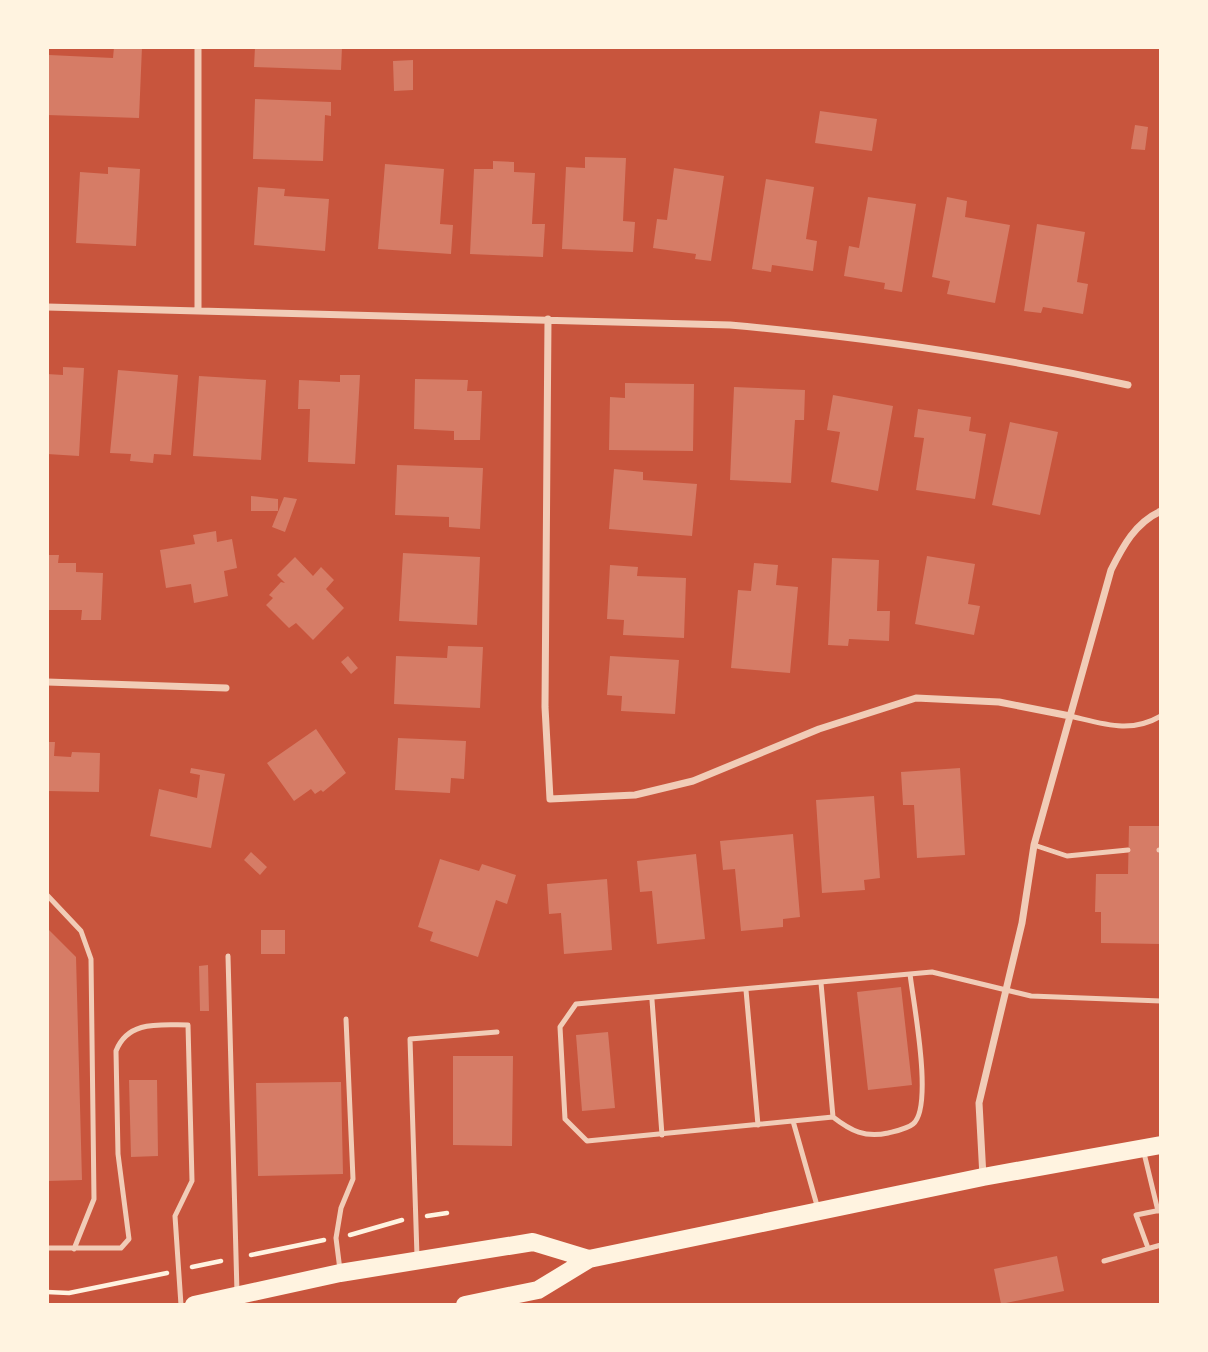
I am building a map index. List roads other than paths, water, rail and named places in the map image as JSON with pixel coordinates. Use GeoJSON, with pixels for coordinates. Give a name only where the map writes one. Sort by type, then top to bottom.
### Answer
{"type":"FeatureCollection","features":[{"type":"Feature","properties":{"kind":"main road"},"geometry":{"type":"LineString","coordinates":[[465,1305],[538,1290],[589,1259],[983,1177],[1152,1146]]}},
{"type":"Feature","properties":{"kind":"main road"},"geometry":{"type":"LineString","coordinates":[[194,1305],[340,1273],[533,1242],[589,1259]]}},
{"type":"Feature","properties":{"kind":"street"},"geometry":{"type":"LineString","coordinates":[[198,47],[198,310]]}},
{"type":"Feature","properties":{"kind":"street"},"geometry":{"type":"LineString","coordinates":[[47,307],[730,325],[834,335],[1065,371],[1128,385]]}},
{"type":"Feature","properties":{"kind":"street"},"geometry":{"type":"LineString","coordinates":[[548,319],[545,707],[550,799],[635,795],[693,781],[819,729],[916,698],[999,702],[1070,716]]}},
{"type":"Feature","properties":{"kind":"street"},"geometry":{"type":"LineString","coordinates":[[983,1177],[979,1103],[1007,990],[1034,845],[1111,570],[1126,540],[1149,516],[1161,511]]}},
{"type":"Feature","properties":{"kind":"street"},"geometry":{"type":"LineString","coordinates":[[47,682],[226,688]]}},
{"type":"Feature","properties":{"kind":"lane"},"geometry":{"type":"LineString","coordinates":[[1070,716],[1125,729],[1145,726],[1161,716]]}},
{"type":"Feature","properties":{"kind":"lane"},"geometry":{"type":"LineString","coordinates":[[1034,845],[1068,856],[1128,850]]}},
{"type":"Feature","properties":{"kind":"lane"},"geometry":{"type":"LineString","coordinates":[[47,895],[81,931],[91,959],[94,1199],[74,1249]]}},
{"type":"Feature","properties":{"kind":"lane"},"geometry":{"type":"LineString","coordinates":[[228,956],[237,1296]]}},
{"type":"Feature","properties":{"kind":"lane"},"geometry":{"type":"LineString","coordinates":[[910,974],[922,1086],[922,1110],[914,1124],[875,1136],[851,1131],[833,1117],[587,1141],[565,1119],[560,1027],[576,1004],[652,1000],[746,990],[821,983],[910,974],[932,972],[1031,996],[1161,1001]]}},
{"type":"Feature","properties":{"kind":"lane"},"geometry":{"type":"LineString","coordinates":[[821,983],[833,1117]]}},
{"type":"Feature","properties":{"kind":"lane"},"geometry":{"type":"LineString","coordinates":[[746,990],[758,1125]]}},
{"type":"Feature","properties":{"kind":"lane"},"geometry":{"type":"LineString","coordinates":[[652,1000],[663,1135]]}},
{"type":"Feature","properties":{"kind":"lane"},"geometry":{"type":"LineString","coordinates":[[340,1273],[336,1238],[341,1208],[354,1179],[346,1019]]}},
{"type":"Feature","properties":{"kind":"lane"},"geometry":{"type":"LineString","coordinates":[[47,1248],[121,1248],[129,1239],[118,1154],[116,1051],[121,1039],[135,1028],[188,1025],[192,1181],[175,1216],[181,1305]]}},
{"type":"Feature","properties":{"kind":"lane"},"geometry":{"type":"LineString","coordinates":[[417,1259],[410,1039],[497,1032]]}},
{"type":"Feature","properties":{"kind":"lane"},"geometry":{"type":"LineString","coordinates":[[793,1121],[818,1211]]}},
{"type":"Feature","properties":{"kind":"lane"},"geometry":{"type":"LineString","coordinates":[[1148,1248],[1136,1216],[1159,1211],[1152,1146]]}},
{"type":"Feature","properties":{"kind":"lane"},"geometry":{"type":"LineString","coordinates":[[1104,1261],[1161,1244]]}}]}
